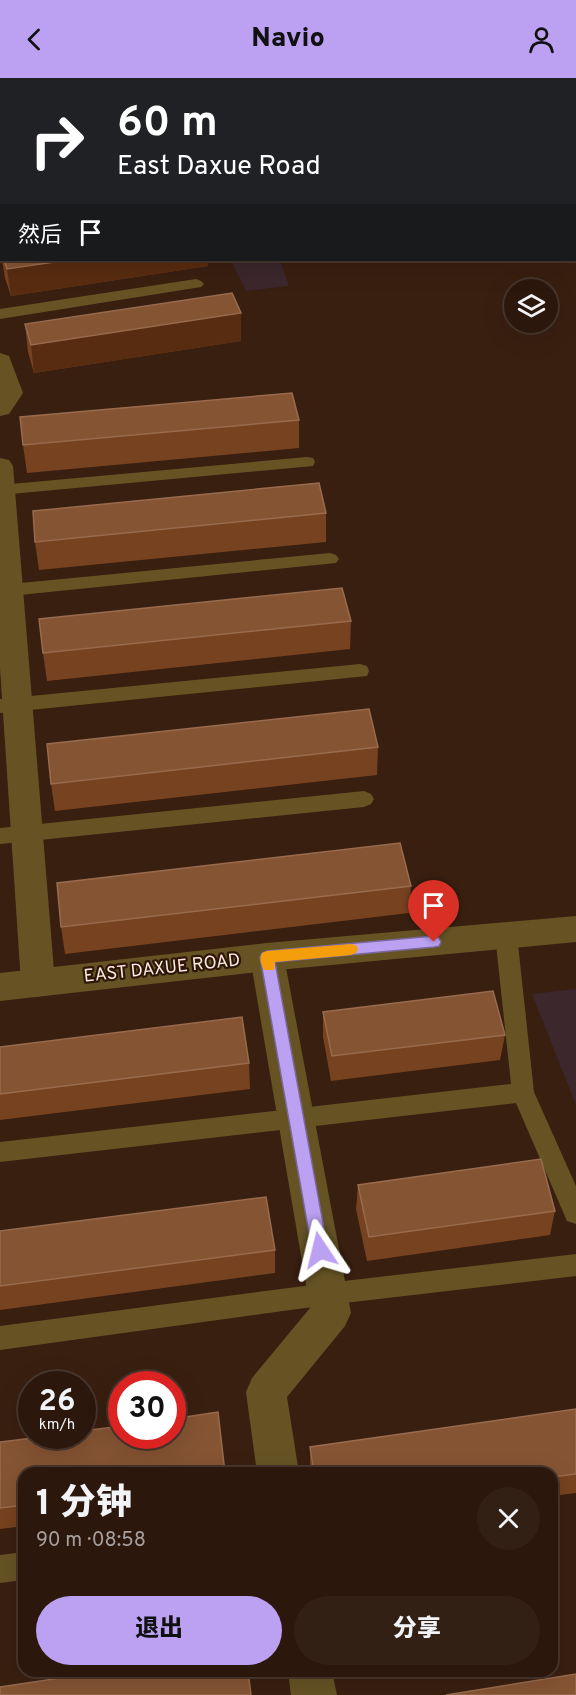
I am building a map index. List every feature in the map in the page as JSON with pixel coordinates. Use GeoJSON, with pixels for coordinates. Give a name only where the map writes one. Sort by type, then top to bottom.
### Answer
{"type":"FeatureCollection","features":[{"type":"Feature","properties":{"kind":"street"},"geometry":{"type":"LineString","coordinates":[[0,361],[10,393],[0,408]]}},
{"type":"Feature","properties":{"kind":"street"},"geometry":{"type":"LineString","coordinates":[[1,482],[14,834],[38,983]]}},
{"type":"Feature","properties":{"kind":"street","name":"EAST DAXUE ROAD"},"geometry":{"type":"LineString","coordinates":[[0,987],[267,957],[576,929]]}},
{"type":"Feature","properties":{"kind":"street"},"geometry":{"type":"LineString","coordinates":[[267,957],[331,1313],[266,1392],[277,1467]]}},
{"type":"Feature","properties":{"kind":"street"},"geometry":{"type":"LineString","coordinates":[[311,1677],[314,1695]]}},
{"type":"Feature","properties":{"kind":"lane"},"geometry":{"type":"LineString","coordinates":[[0,314],[196,284]]}},
{"type":"Feature","properties":{"kind":"lane"},"geometry":{"type":"LineString","coordinates":[[1,482],[307,462]]}},
{"type":"Feature","properties":{"kind":"lane"},"geometry":{"type":"LineString","coordinates":[[5,590],[330,559]]}},
{"type":"Feature","properties":{"kind":"lane"},"geometry":{"type":"LineString","coordinates":[[9,705],[360,671]]}},
{"type":"Feature","properties":{"kind":"lane"},"geometry":{"type":"LineString","coordinates":[[14,834],[364,799]]}},
{"type":"Feature","properties":{"kind":"lane"},"geometry":{"type":"LineString","coordinates":[[506,935],[523,1092],[576,1214]]}},
{"type":"Feature","properties":{"kind":"lane"},"geometry":{"type":"LineString","coordinates":[[0,1152],[523,1092]]}},
{"type":"Feature","properties":{"kind":"lane"},"geometry":{"type":"LineString","coordinates":[[0,1338],[327,1294],[576,1265]]}},
{"type":"Feature","properties":{"kind":"lane"},"geometry":{"type":"LineString","coordinates":[[0,1569],[18,1567]]}},
{"type":"Feature","properties":{"kind":"shaded area"},"geometry":{"type":"Polygon","coordinates":[[[231,261],[280,261],[289,286],[246,291],[231,261]]]}},
{"type":"Feature","properties":{"kind":"shaded area"},"geometry":{"type":"Polygon","coordinates":[[[576,989],[576,1105],[532,994],[576,989]]]}},
{"type":"Feature","properties":{"kind":"building"},"geometry":{"type":"Polygon","coordinates":[[[4,261],[61,261],[7,269],[4,261]]]}},
{"type":"Feature","properties":{"kind":"building"},"geometry":{"type":"Polygon","coordinates":[[[232,293],[241,313],[31,345],[25,324],[232,293]]]}},
{"type":"Feature","properties":{"kind":"building"},"geometry":{"type":"Polygon","coordinates":[[[292,393],[299,420],[23,445],[20,417],[292,393]]]}},
{"type":"Feature","properties":{"kind":"building"},"geometry":{"type":"Polygon","coordinates":[[[319,483],[326,513],[35,542],[33,511],[319,483]]]}},
{"type":"Feature","properties":{"kind":"building"},"geometry":{"type":"Polygon","coordinates":[[[342,588],[351,621],[43,653],[39,619],[342,588]]]}},
{"type":"Feature","properties":{"kind":"building"},"geometry":{"type":"Polygon","coordinates":[[[369,709],[378,747],[51,784],[47,744],[369,709]]]}},
{"type":"Feature","properties":{"kind":"building"},"geometry":{"type":"Polygon","coordinates":[[[400,843],[411,886],[61,927],[57,883],[400,843]]]}},
{"type":"Feature","properties":{"kind":"building"},"geometry":{"type":"Polygon","coordinates":[[[493,991],[505,1035],[332,1056],[323,1012],[493,991]]]}},
{"type":"Feature","properties":{"kind":"building"},"geometry":{"type":"Polygon","coordinates":[[[242,1017],[249,1063],[0,1094],[0,1047],[242,1017]]]}},
{"type":"Feature","properties":{"kind":"building"},"geometry":{"type":"Polygon","coordinates":[[[541,1159],[555,1211],[369,1237],[358,1185],[541,1159]]]}},
{"type":"Feature","properties":{"kind":"building"},"geometry":{"type":"Polygon","coordinates":[[[266,1197],[275,1250],[0,1286],[0,1231],[266,1197]]]}},
{"type":"Feature","properties":{"kind":"building"},"geometry":{"type":"Polygon","coordinates":[[[576,1409],[576,1474],[558,1476],[558,1467],[313,1467],[310,1447],[576,1409]]]}},
{"type":"Feature","properties":{"kind":"building"},"geometry":{"type":"Polygon","coordinates":[[[218,1412],[224,1467],[18,1467],[18,1506],[0,1508],[0,1442],[18,1440],[18,1449],[96,1449],[96,1429],[108,1428],[108,1449],[186,1449],[186,1417],[218,1412]]]}},
{"type":"Feature","properties":{"kind":"building"},"geometry":{"type":"Polygon","coordinates":[[[576,1674],[576,1695],[446,1695],[558,1677],[576,1674]]]}},
{"type":"Feature","properties":{"kind":"building"},"geometry":{"type":"Polygon","coordinates":[[[67,1677],[249,1677],[251,1695],[0,1695],[0,1687],[67,1677]]]}},
{"type":"Feature","properties":{"kind":"slow traffic"},"geometry":{"type":"LineString","coordinates":[[269,966],[267,957],[351,949]]}},
{"type":"Feature","properties":{"kind":"route"},"geometry":{"type":"LineString","coordinates":[[320,1250],[267,957],[434,942]]}}]}
